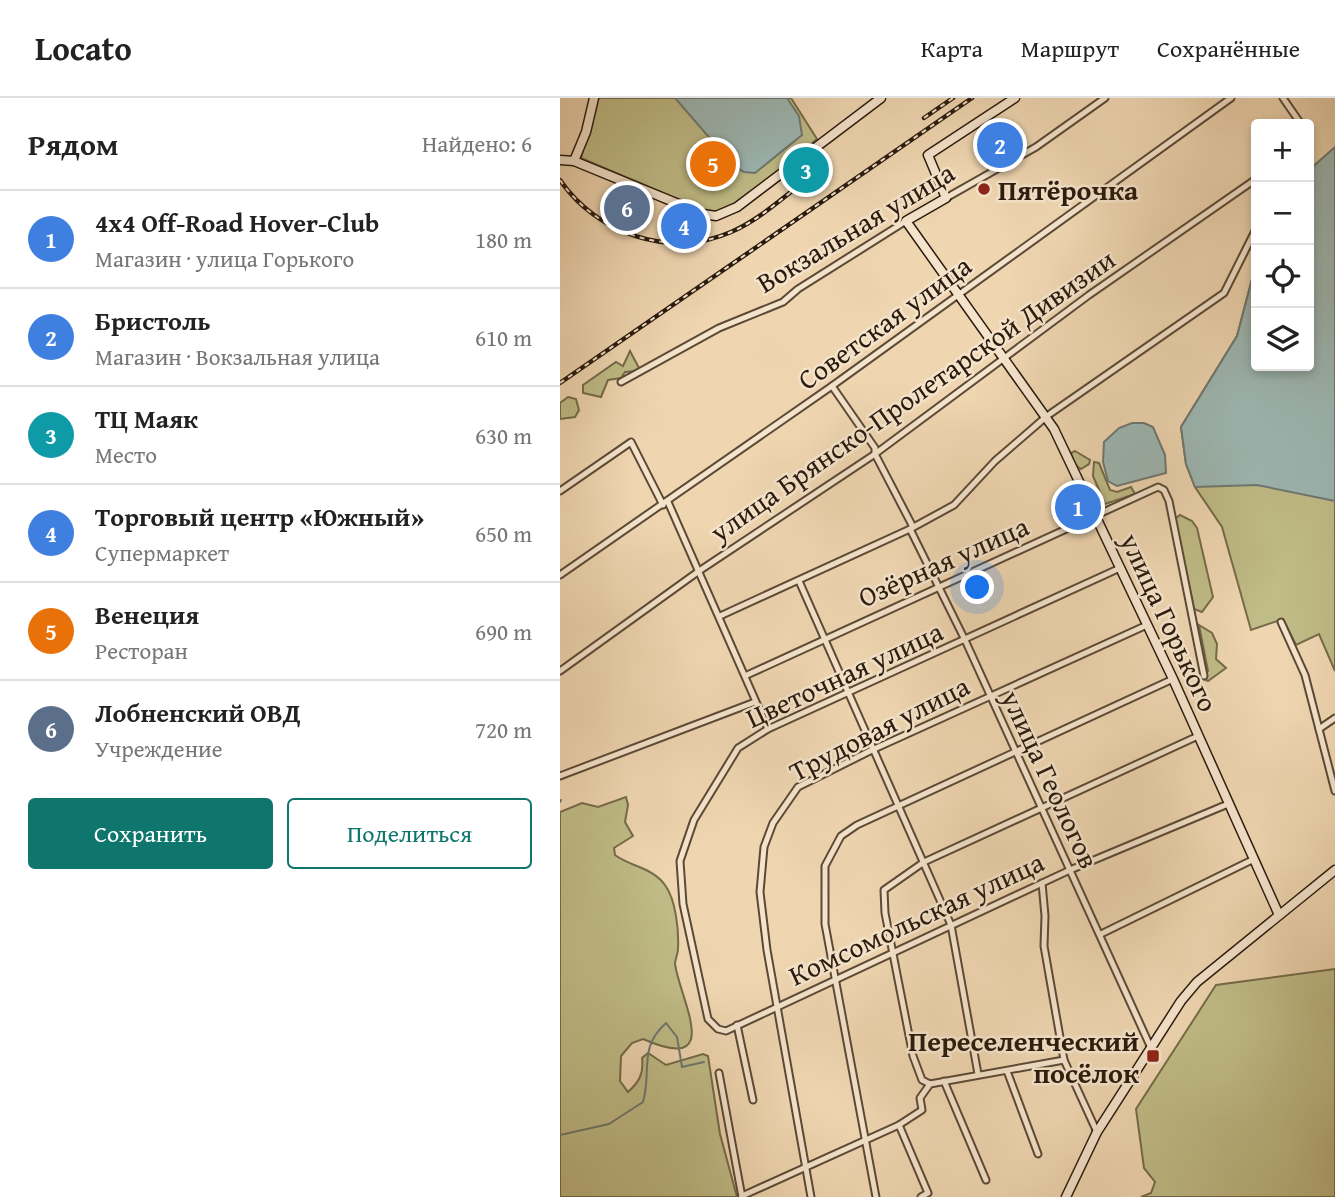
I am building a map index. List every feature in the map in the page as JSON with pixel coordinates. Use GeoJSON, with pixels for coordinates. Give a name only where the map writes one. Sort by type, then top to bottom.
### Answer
{"type":"FeatureCollection","features":[{"type":"Feature","properties":{"kind":"street"},"geometry":{"type":"LineString","coordinates":[[574,161],[586,132],[594,98]]}},
{"type":"Feature","properties":{"kind":"street"},"geometry":{"type":"LineString","coordinates":[[560,160],[574,161],[702,214],[722,215],[750,199],[881,98]]}},
{"type":"Feature","properties":{"kind":"street"},"geometry":{"type":"LineString","coordinates":[[946,198],[928,155],[1015,98]]}},
{"type":"Feature","properties":{"kind":"street","name":"Вокзальная улица"},"geometry":{"type":"LineString","coordinates":[[621,382],[719,328],[783,302],[798,289],[906,221],[1036,146],[1105,98]]}},
{"type":"Feature","properties":{"kind":"street","name":"Советская улица"},"geometry":{"type":"LineString","coordinates":[[560,575],[832,386],[1231,98]]}},
{"type":"Feature","properties":{"kind":"street"},"geometry":{"type":"LineString","coordinates":[[1283,98],[1298,119]]}},
{"type":"Feature","properties":{"kind":"street","name":"улица Брянско-Пролетарской Дивизии"},"geometry":{"type":"LineString","coordinates":[[560,671],[699,571],[875,454],[1088,295],[1252,182]]}},
{"type":"Feature","properties":{"kind":"street","name":"улица Горького"},"geometry":{"type":"LineString","coordinates":[[906,221],[957,296],[1047,416],[1173,679],[1279,915]]}},
{"type":"Feature","properties":{"kind":"street"},"geometry":{"type":"LineString","coordinates":[[720,616],[911,528],[954,505],[995,461],[1047,416],[1224,293],[1251,239]]}},
{"type":"Feature","properties":{"kind":"street","name":"улица Геологов"},"geometry":{"type":"LineString","coordinates":[[832,386],[875,448],[875,454],[1101,933],[1151,1048]]}},
{"type":"Feature","properties":{"kind":"street"},"geometry":{"type":"LineString","coordinates":[[560,491],[631,442],[699,571],[747,675],[755,702],[768,729]]}},
{"type":"Feature","properties":{"kind":"street","name":"Озёрная улица"},"geometry":{"type":"LineString","coordinates":[[747,675],[1158,487],[1164,490],[1169,501],[1205,676]]}},
{"type":"Feature","properties":{"kind":"street","name":"Цветочная улица"},"geometry":{"type":"LineString","coordinates":[[737,1026],[721,1031],[708,1019],[683,904],[680,861],[694,820],[738,748],[768,729],[1120,568]]}},
{"type":"Feature","properties":{"kind":"street"},"geometry":{"type":"LineString","coordinates":[[799,581],[951,925],[978,1074]]}},
{"type":"Feature","properties":{"kind":"street"},"geometry":{"type":"LineString","coordinates":[[1281,622],[1305,675],[1335,791]]}},
{"type":"Feature","properties":{"kind":"street","name":"Трудовая улица"},"geometry":{"type":"LineString","coordinates":[[811,1197],[760,892],[764,848],[773,823],[798,787],[872,750],[1147,625]]}},
{"type":"Feature","properties":{"kind":"street"},"geometry":{"type":"LineString","coordinates":[[876,1197],[825,924],[825,866],[829,853],[841,836],[898,806],[1173,679]]}},
{"type":"Feature","properties":{"kind":"street"},"geometry":{"type":"LineString","coordinates":[[560,776],[755,702]]}},
{"type":"Feature","properties":{"kind":"street"},"geometry":{"type":"LineString","coordinates":[[1320,729],[1335,718]]}},
{"type":"Feature","properties":{"kind":"street"},"geometry":{"type":"LineString","coordinates":[[1064,1060],[929,1084],[922,1080],[913,1056],[884,890],[924,862],[1198,736]]}},
{"type":"Feature","properties":{"kind":"street","name":"Комсомольская улица"},"geometry":{"type":"LineString","coordinates":[[737,1026],[1070,870],[1227,804]]}},
{"type":"Feature","properties":{"kind":"street"},"geometry":{"type":"LineString","coordinates":[[1101,933],[1252,860]]}},
{"type":"Feature","properties":{"kind":"street"},"geometry":{"type":"LineString","coordinates":[[1066,1197],[1097,1132],[1197,982],[1335,870]]}},
{"type":"Feature","properties":{"kind":"street"},"geometry":{"type":"LineString","coordinates":[[1042,883],[1044,946],[1064,1060],[1097,1132]]}},
{"type":"Feature","properties":{"kind":"street"},"geometry":{"type":"LineString","coordinates":[[737,1026],[753,1100]]}},
{"type":"Feature","properties":{"kind":"street"},"geometry":{"type":"LineString","coordinates":[[1007,1071],[1038,1154]]}},
{"type":"Feature","properties":{"kind":"street"},"geometry":{"type":"LineString","coordinates":[[719,1073],[742,1197],[899,1125],[922,1110],[920,1098],[929,1084]]}},
{"type":"Feature","properties":{"kind":"street"},"geometry":{"type":"LineString","coordinates":[[944,1081],[986,1180]]}},
{"type":"Feature","properties":{"kind":"street"},"geometry":{"type":"LineString","coordinates":[[899,1125],[928,1193],[921,1197]]}},
{"type":"Feature","properties":{"kind":"shaded area"},"geometry":{"type":"Polygon","coordinates":[[[597,98],[791,98],[817,139],[741,202],[714,213],[581,158],[597,98]]]}},
{"type":"Feature","properties":{"kind":"shaded area"},"geometry":{"type":"Polygon","coordinates":[[[1251,283],[1251,371],[1314,371],[1314,368],[1335,374],[1335,671],[1319,634],[1296,645],[1283,619],[1251,630],[1222,527],[1195,487],[1186,464],[1181,427],[1237,336],[1251,283]]]}},
{"type":"Feature","properties":{"kind":"shaded area"},"geometry":{"type":"Polygon","coordinates":[[[630,351],[639,368],[637,371],[625,372],[621,378],[608,380],[601,397],[583,393],[583,385],[616,362],[623,366],[630,351]]]}},
{"type":"Feature","properties":{"kind":"shaded area"},"geometry":{"type":"Polygon","coordinates":[[[568,397],[576,399],[579,410],[575,417],[560,419],[560,403],[568,397]]]}},
{"type":"Feature","properties":{"kind":"shaded area"},"geometry":{"type":"Polygon","coordinates":[[[1075,451],[1090,460],[1089,464],[1081,469],[1075,465],[1071,453],[1075,451]]]}},
{"type":"Feature","properties":{"kind":"shaded area"},"geometry":{"type":"Polygon","coordinates":[[[1094,462],[1099,463],[1110,490],[1117,492],[1131,487],[1135,494],[1105,504],[1093,476],[1094,462]]]}},
{"type":"Feature","properties":{"kind":"shaded area"},"geometry":{"type":"Polygon","coordinates":[[[1180,515],[1192,521],[1197,528],[1213,597],[1202,612],[1194,609],[1175,519],[1180,515]]]}},
{"type":"Feature","properties":{"kind":"shaded area"},"geometry":{"type":"Polygon","coordinates":[[[1199,625],[1212,633],[1217,644],[1216,659],[1226,668],[1208,681],[1200,677],[1208,671],[1199,625]]]}},
{"type":"Feature","properties":{"kind":"shaded area"},"geometry":{"type":"Polygon","coordinates":[[[626,797],[628,805],[625,822],[633,836],[614,848],[615,855],[654,874],[669,891],[677,925],[678,949],[675,964],[692,1028],[690,1041],[683,1048],[668,1048],[643,1039],[632,1043],[621,1056],[620,1081],[628,1092],[640,1077],[642,1058],[648,1053],[666,1065],[703,1054],[708,1056],[720,1134],[737,1197],[560,1197],[560,812],[582,803],[598,807],[626,797]]]}},
{"type":"Feature","properties":{"kind":"shaded area"},"geometry":{"type":"Polygon","coordinates":[[[1335,969],[1335,1197],[1141,1197],[1151,1193],[1155,1182],[1144,1168],[1136,1109],[1216,985],[1335,969]]]}},
{"type":"Feature","properties":{"kind":"water"},"geometry":{"type":"Polygon","coordinates":[[[675,98],[787,98],[799,116],[802,135],[755,173],[744,172],[733,165],[675,98]]]}},
{"type":"Feature","properties":{"kind":"water"},"geometry":{"type":"Polygon","coordinates":[[[1335,147],[1335,501],[1257,485],[1195,487],[1186,464],[1181,427],[1237,336],[1251,283],[1251,371],[1314,371],[1314,166],[1335,147]]]}},
{"type":"Feature","properties":{"kind":"water"},"geometry":{"type":"Polygon","coordinates":[[[1132,423],[1144,423],[1153,427],[1165,455],[1166,473],[1117,486],[1108,481],[1103,462],[1104,442],[1119,428],[1132,423]]]}},
{"type":"Feature","properties":{"kind":"waterway"},"geometry":{"type":"LineString","coordinates":[[560,1135],[609,1124],[643,1102],[649,1051],[657,1032],[666,1023],[677,1037],[682,1067],[704,1062]]}},
{"type":"Feature","properties":{"kind":"railway"},"geometry":{"type":"LineString","coordinates":[[924,118],[953,98]]}},
{"type":"Feature","properties":{"kind":"railway"},"geometry":{"type":"LineString","coordinates":[[560,383],[972,98]]}},
{"type":"Feature","properties":{"kind":"railway"},"geometry":{"type":"LineString","coordinates":[[560,180],[575,199],[614,227],[660,242],[684,243],[708,240],[741,227],[801,184]]}},
{"type":"Feature","properties":{"kind":"place","name":"Бристоль"},"geometry":{"type":"Point","coordinates":[1000,145]}},
{"type":"Feature","properties":{"kind":"place","name":"Венеция"},"geometry":{"type":"Point","coordinates":[713,164]}},
{"type":"Feature","properties":{"kind":"place","name":"ТЦ Маяк"},"geometry":{"type":"Point","coordinates":[806,170]}},
{"type":"Feature","properties":{"kind":"place","name":"Пятёрочка"},"geometry":{"type":"Point","coordinates":[984,189]}},
{"type":"Feature","properties":{"kind":"place","name":"Лобненский ОВД"},"geometry":{"type":"Point","coordinates":[627,208]}},
{"type":"Feature","properties":{"kind":"place","name":"Торговый центр «Южный»"},"geometry":{"type":"Point","coordinates":[684,226]}},
{"type":"Feature","properties":{"kind":"place","name":"4x4 Off-Road Hover-Club"},"geometry":{"type":"Point","coordinates":[1078,507]}},
{"type":"Feature","properties":{"kind":"place","name":"Переселенческий посёлок"},"geometry":{"type":"Point","coordinates":[1153,1056]}}]}
